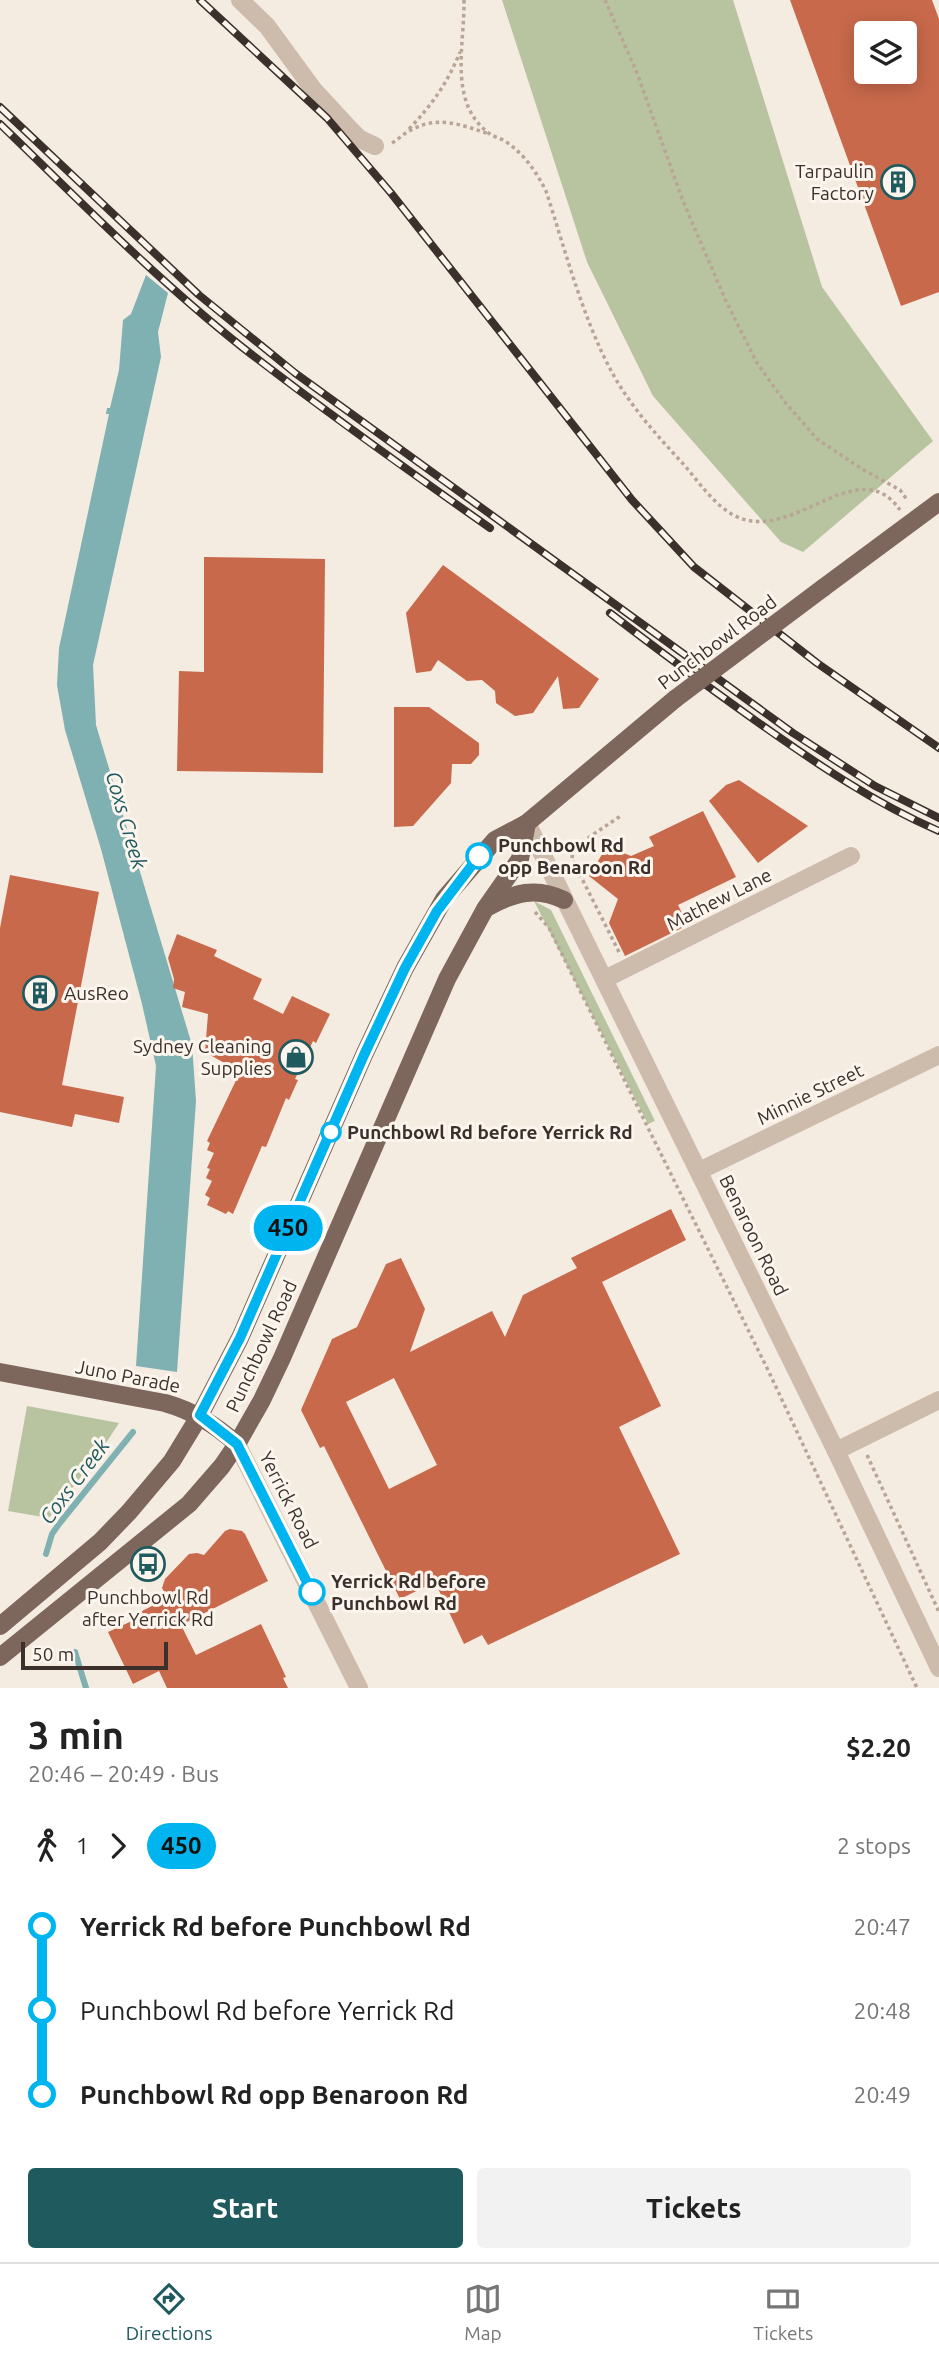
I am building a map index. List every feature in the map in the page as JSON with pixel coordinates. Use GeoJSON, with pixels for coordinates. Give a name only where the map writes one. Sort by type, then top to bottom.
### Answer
{"type":"FeatureCollection","features":[{"type":"Feature","properties":{"kind":"main road","name":"Punchbowl Road"},"geometry":{"type":"LineString","coordinates":[[0,1626],[92,1548],[129,1512],[172,1461],[200,1415],[240,1338],[364,1055],[418,942],[444,900],[479,856],[495,840],[527,823],[675,699],[939,502]]}},
{"type":"Feature","properties":{"kind":"main road","name":"Punchbowl Road"},"geometry":{"type":"LineString","coordinates":[[0,1657],[189,1504],[237,1444],[282,1358],[447,979],[485,909],[520,859],[527,823]]}},
{"type":"Feature","properties":{"kind":"main road"},"geometry":{"type":"LineString","coordinates":[[485,909],[515,894],[528,892],[550,894],[564,901]]}},
{"type":"Feature","properties":{"kind":"main road","name":"Juno Parade"},"geometry":{"type":"LineString","coordinates":[[0,1372],[164,1403],[200,1415],[237,1444]]}},
{"type":"Feature","properties":{"kind":"street"},"geometry":{"type":"LineString","coordinates":[[240,0],[267,26],[313,89],[360,139],[374,146]]}},
{"type":"Feature","properties":{"kind":"street","name":"Benaroon Road"},"geometry":{"type":"LineString","coordinates":[[527,823],[836,1451],[939,1668]]}},
{"type":"Feature","properties":{"kind":"street","name":"Mathew Lane"},"geometry":{"type":"LineString","coordinates":[[605,979],[851,856]]}},
{"type":"Feature","properties":{"kind":"street","name":"Minnie Street"},"geometry":{"type":"LineString","coordinates":[[699,1171],[939,1055]]}},
{"type":"Feature","properties":{"kind":"street"},"geometry":{"type":"LineString","coordinates":[[836,1451],[939,1400]]}},
{"type":"Feature","properties":{"kind":"street","name":"Yerrick Road"},"geometry":{"type":"LineString","coordinates":[[237,1444],[359,1688]]}},
{"type":"Feature","properties":{"kind":"path"},"geometry":{"type":"LineString","coordinates":[[464,0],[461,69],[465,99],[469,111],[491,135]]}},
{"type":"Feature","properties":{"kind":"path"},"geometry":{"type":"LineString","coordinates":[[605,0],[637,73],[683,201],[725,299],[757,363],[784,401],[817,439],[900,490],[915,521]]}},
{"type":"Feature","properties":{"kind":"path"},"geometry":{"type":"LineString","coordinates":[[374,146],[391,144],[408,131],[429,108],[442,90],[462,46]]}},
{"type":"Feature","properties":{"kind":"path"},"geometry":{"type":"LineString","coordinates":[[408,131],[435,122],[450,122],[491,135],[513,148],[536,172],[546,191],[591,326],[626,397],[714,499],[732,514],[753,522],[768,522],[793,516],[842,492],[865,489],[891,498],[915,521]]}},
{"type":"Feature","properties":{"kind":"path"},"geometry":{"type":"LineString","coordinates":[[622,815],[573,848],[572,859],[624,961]]}},
{"type":"Feature","properties":{"kind":"path"},"geometry":{"type":"LineString","coordinates":[[532,911],[543,919],[549,928],[768,1370],[917,1688]]}},
{"type":"Feature","properties":{"kind":"path"},"geometry":{"type":"LineString","coordinates":[[860,1439],[939,1612]]}},
{"type":"Feature","properties":{"kind":"green space"},"geometry":{"type":"Polygon","coordinates":[[[502,0],[733,0],[822,287],[933,441],[803,552],[781,542],[653,396],[587,262],[502,0]]]}},
{"type":"Feature","properties":{"kind":"green space"},"geometry":{"type":"Polygon","coordinates":[[[534,901],[551,910],[655,1121],[648,1124],[534,901]]]}},
{"type":"Feature","properties":{"kind":"green space"},"geometry":{"type":"Polygon","coordinates":[[[27,1406],[119,1423],[49,1518],[8,1511],[27,1406]]]}},
{"type":"Feature","properties":{"kind":"water"},"geometry":{"type":"Polygon","coordinates":[[[146,275],[168,293],[158,332],[161,357],[93,665],[96,725],[192,1045],[196,1101],[177,1372],[136,1366],[156,1066],[101,849],[65,730],[57,685],[59,648],[109,414],[106,414],[107,408],[110,408],[119,370],[123,320],[131,314],[146,275]]]}},
{"type":"Feature","properties":{"kind":"building","name":"Tarpaulin Factory"},"geometry":{"type":"Polygon","coordinates":[[[790,0],[932,0],[939,19],[939,292],[901,306],[790,0]]]}},
{"type":"Feature","properties":{"kind":"building"},"geometry":{"type":"Polygon","coordinates":[[[204,557],[325,559],[323,773],[177,771],[179,671],[204,672],[204,557]]]}},
{"type":"Feature","properties":{"kind":"building"},"geometry":{"type":"Polygon","coordinates":[[[443,565],[599,679],[579,708],[563,709],[558,676],[533,713],[515,716],[496,703],[495,691],[482,680],[467,681],[438,660],[431,671],[416,673],[406,613],[443,565]]]}},
{"type":"Feature","properties":{"kind":"building"},"geometry":{"type":"Polygon","coordinates":[[[394,707],[429,707],[479,743],[479,755],[471,764],[452,764],[451,783],[413,826],[394,827],[394,707]]]}},
{"type":"Feature","properties":{"kind":"building"},"geometry":{"type":"Polygon","coordinates":[[[739,780],[808,826],[758,863],[709,801],[726,785],[739,780]]]}},
{"type":"Feature","properties":{"kind":"building"},"geometry":{"type":"Polygon","coordinates":[[[703,811],[736,877],[678,905],[688,925],[625,956],[609,923],[618,899],[589,876],[607,846],[631,856],[654,846],[649,837],[703,811]]]}},
{"type":"Feature","properties":{"kind":"building","name":"AusReo"},"geometry":{"type":"Polygon","coordinates":[[[10,875],[99,892],[62,1085],[124,1097],[119,1123],[75,1114],[72,1127],[0,1112],[0,928],[10,875]]]}},
{"type":"Feature","properties":{"kind":"building"},"geometry":{"type":"Polygon","coordinates":[[[177,934],[217,950],[214,956],[262,979],[253,999],[283,1014],[292,996],[330,1014],[316,1043],[313,1041],[266,1147],[262,1146],[233,1214],[228,1211],[226,1214],[207,1205],[210,1198],[205,1195],[212,1181],[206,1178],[210,1169],[207,1168],[214,1153],[207,1150],[210,1143],[207,1141],[240,1072],[205,1052],[208,1014],[182,1007],[185,992],[173,988],[174,979],[168,958],[177,934]]]}},
{"type":"Feature","properties":{"kind":"building"},"geometry":{"type":"Polygon","coordinates":[[[671,1209],[686,1240],[602,1282],[661,1406],[619,1427],[680,1554],[488,1645],[482,1635],[464,1644],[435,1582],[400,1599],[324,1446],[320,1448],[301,1410],[332,1339],[357,1327],[386,1264],[401,1258],[425,1309],[410,1352],[492,1311],[505,1337],[523,1295],[577,1268],[571,1258],[671,1209]],[[394,1378],[346,1402],[389,1489],[437,1465],[394,1378]]]}},
{"type":"Feature","properties":{"kind":"building"},"geometry":{"type":"Polygon","coordinates":[[[230,1529],[245,1534],[268,1581],[181,1625],[196,1655],[261,1624],[286,1677],[283,1678],[288,1688],[167,1688],[159,1671],[133,1684],[108,1632],[134,1620],[132,1616],[168,1598],[162,1588],[165,1579],[189,1554],[204,1555],[225,1531],[230,1529]]]}},
{"type":"Feature","properties":{"kind":"waterway","name":"Coxs Creek"},"geometry":{"type":"LineString","coordinates":[[46,1554],[52,1534],[59,1524],[133,1432]]}},
{"type":"Feature","properties":{"kind":"waterway","name":"Coxs Creek"},"geometry":{"type":"LineString","coordinates":[[75,1652],[86,1688]]}},
{"type":"Feature","properties":{"kind":"railway"},"geometry":{"type":"LineString","coordinates":[[200,0],[327,118],[391,193],[632,500],[694,567],[817,663],[939,748]]}},
{"type":"Feature","properties":{"kind":"railway"},"geometry":{"type":"LineString","coordinates":[[0,107],[199,295],[295,373],[793,733],[875,786],[939,818]]}},
{"type":"Feature","properties":{"kind":"railway"},"geometry":{"type":"LineString","coordinates":[[0,124],[118,238],[210,321],[334,416],[490,528]]}},
{"type":"Feature","properties":{"kind":"railway"},"geometry":{"type":"LineString","coordinates":[[610,613],[719,695],[822,766],[891,808],[939,831]]}},
{"type":"Feature","properties":{"kind":"bus line","name":"450"},"geometry":{"type":"LineString","coordinates":[[312,1592],[237,1444],[200,1415],[240,1338],[405,968],[437,911],[479,856]]}},
{"type":"Feature","properties":{"kind":"place","name":"Tarpaulin Factory"},"geometry":{"type":"Point","coordinates":[898,182]}},
{"type":"Feature","properties":{"kind":"place","name":"Punchbowl Rd opp Benaroon Rd"},"geometry":{"type":"Point","coordinates":[479,856]}},
{"type":"Feature","properties":{"kind":"place","name":"AusReo"},"geometry":{"type":"Point","coordinates":[40,993]}},
{"type":"Feature","properties":{"kind":"place","name":"Sydney Cleaning Supplies"},"geometry":{"type":"Point","coordinates":[296,1057]}},
{"type":"Feature","properties":{"kind":"place","name":"Punchbowl Rd before Yerrick Rd"},"geometry":{"type":"Point","coordinates":[331,1132]}},
{"type":"Feature","properties":{"kind":"place","name":"Punchbowl Rd after Yerrick Rd"},"geometry":{"type":"Point","coordinates":[148,1564]}},
{"type":"Feature","properties":{"kind":"place","name":"Yerrick Rd before Punchbowl Rd"},"geometry":{"type":"Point","coordinates":[312,1592]}}]}
